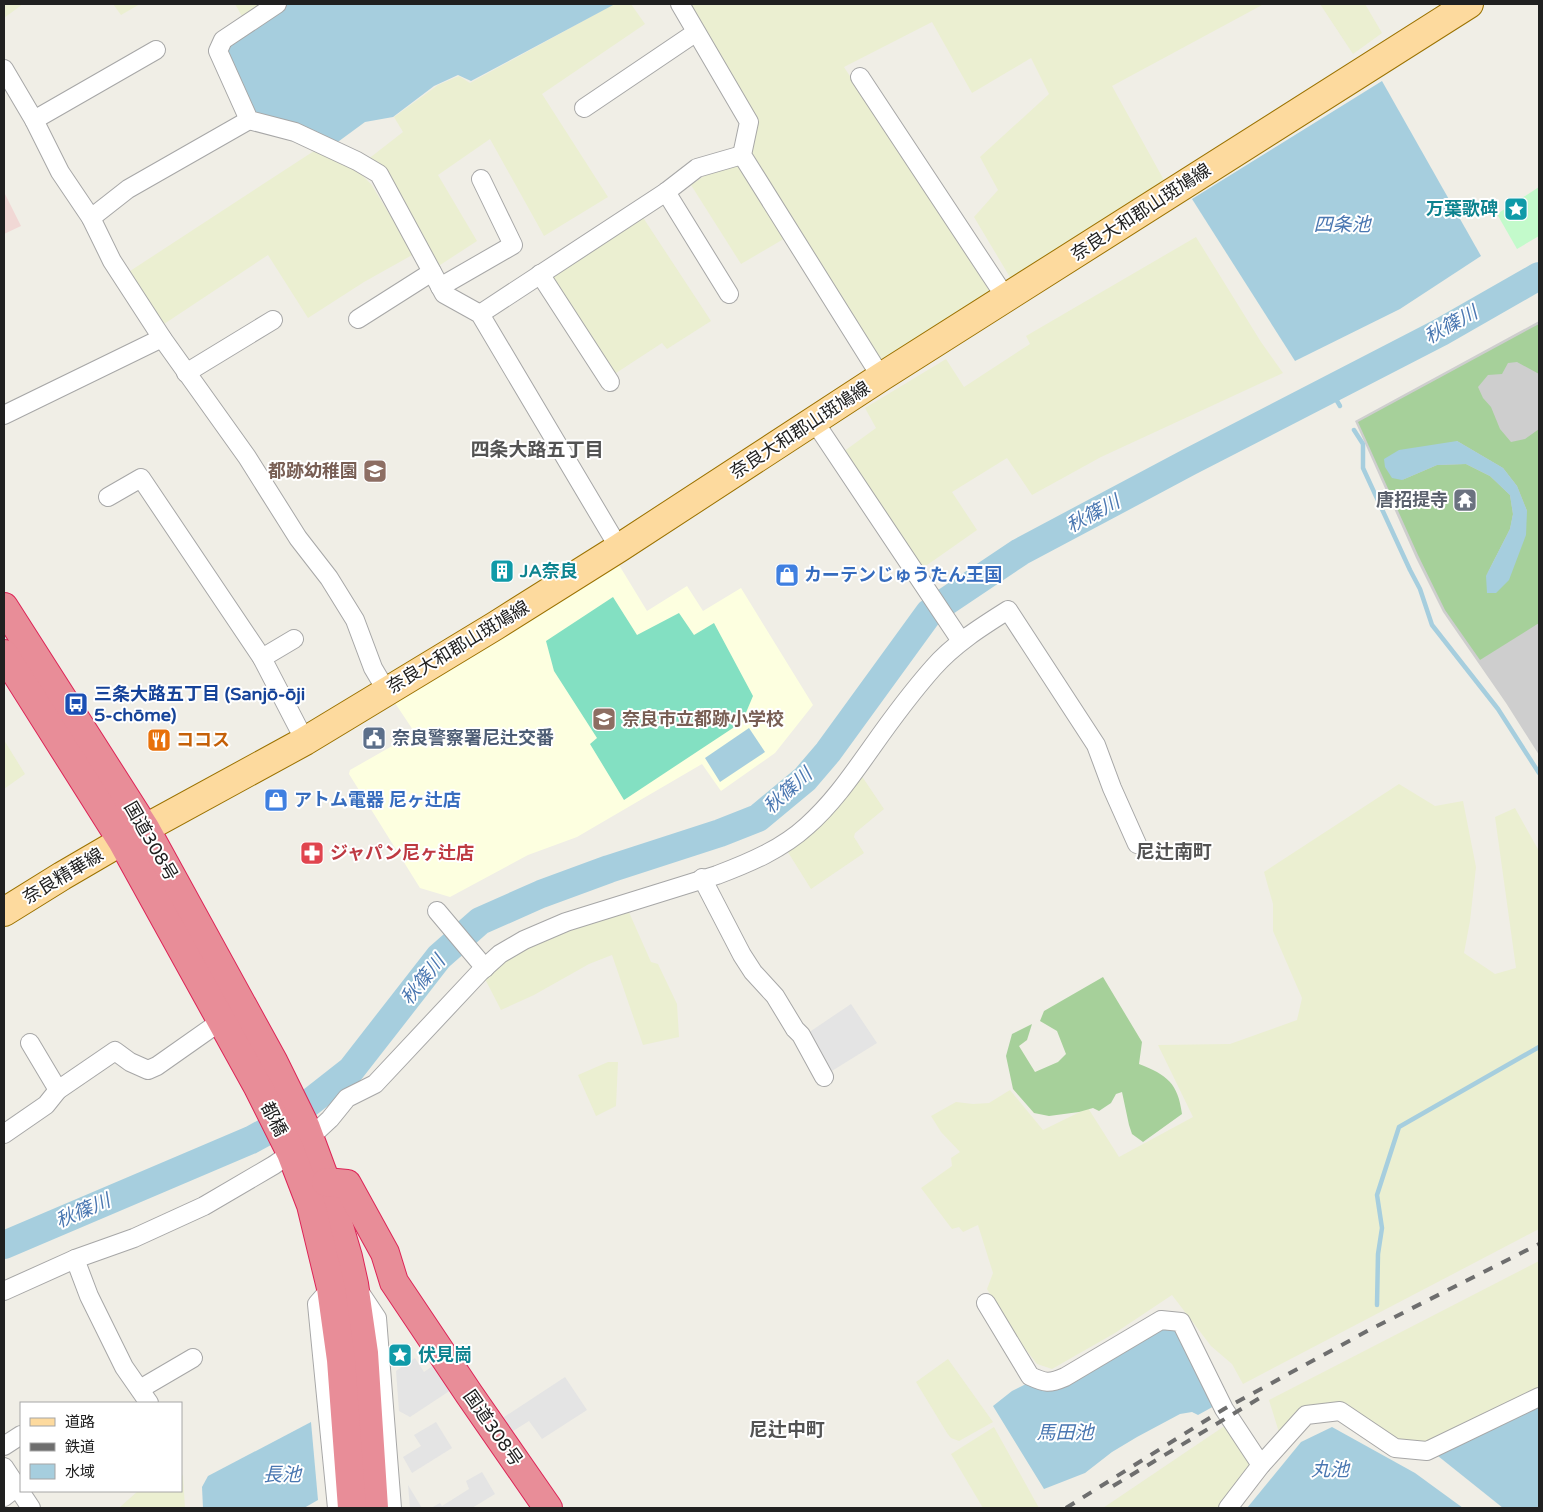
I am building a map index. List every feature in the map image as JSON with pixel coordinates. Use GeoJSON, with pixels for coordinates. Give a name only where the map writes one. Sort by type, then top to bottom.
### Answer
{"type":"FeatureCollection","features":[{"type":"Feature","properties":{"kind":"highway","name":"国道308号"},"geometry":{"type":"LineString","coordinates":[[4,606],[145,828],[272,1088]]}},
{"type":"Feature","properties":{"kind":"highway","name":"国道308号"},"geometry":{"type":"LineString","coordinates":[[4,654],[122,841],[222,1022],[272,1088]]}},
{"type":"Feature","properties":{"kind":"highway","name":"都橋"},"geometry":{"type":"LineString","coordinates":[[272,1088],[298,1141]]}},
{"type":"Feature","properties":{"kind":"highway"},"geometry":{"type":"LineString","coordinates":[[298,1141],[326,1182],[348,1257],[343,1286],[341,1360],[352,1508]]}},
{"type":"Feature","properties":{"kind":"highway"},"geometry":{"type":"LineString","coordinates":[[298,1141],[311,1205],[343,1286],[364,1353],[374,1508]]}},
{"type":"Feature","properties":{"kind":"highway","name":"国道308号"},"geometry":{"type":"LineString","coordinates":[[326,1182],[347,1184],[385,1253],[394,1282],[548,1508]]}},
{"type":"Feature","properties":{"kind":"highway"},"geometry":{"type":"LineString","coordinates":[[343,1286],[379,1279],[394,1282]]}},
{"type":"Feature","properties":{"kind":"main road","name":"奈良大和郡山斑鳩線"},"geometry":{"type":"LineString","coordinates":[[122,841],[305,741],[386,690],[495,626],[619,548],[881,377],[1469,4]]}},
{"type":"Feature","properties":{"kind":"main road","name":"奈良精華線"},"geometry":{"type":"LineString","coordinates":[[4,912],[122,841]]}},
{"type":"Feature","properties":{"kind":"street"},"geometry":{"type":"LineString","coordinates":[[249,120],[218,51],[223,40],[277,4]]}},
{"type":"Feature","properties":{"kind":"street"},"geometry":{"type":"LineString","coordinates":[[680,4],[695,33],[749,122],[742,155],[881,377]]}},
{"type":"Feature","properties":{"kind":"street"},"geometry":{"type":"LineString","coordinates":[[584,108],[695,33]]}},
{"type":"Feature","properties":{"kind":"street"},"geometry":{"type":"LineString","coordinates":[[34,120],[156,50]]}},
{"type":"Feature","properties":{"kind":"street"},"geometry":{"type":"LineString","coordinates":[[4,69],[34,120],[60,172],[91,218],[112,261],[186,373],[247,457],[298,538],[329,578],[355,620],[373,668],[386,690]]}},
{"type":"Feature","properties":{"kind":"street"},"geometry":{"type":"LineString","coordinates":[[860,77],[1006,298]]}},
{"type":"Feature","properties":{"kind":"street"},"geometry":{"type":"LineString","coordinates":[[91,218],[128,189],[249,120],[295,132],[357,161],[379,174],[444,294],[480,314],[619,548]]}},
{"type":"Feature","properties":{"kind":"street"},"geometry":{"type":"LineString","coordinates":[[480,314],[666,192],[697,168],[742,155]]}},
{"type":"Feature","properties":{"kind":"street"},"geometry":{"type":"LineString","coordinates":[[440,287],[513,245],[481,179]]}},
{"type":"Feature","properties":{"kind":"street"},"geometry":{"type":"LineString","coordinates":[[666,192],[728,294]]}},
{"type":"Feature","properties":{"kind":"street"},"geometry":{"type":"LineString","coordinates":[[358,318],[432,272]]}},
{"type":"Feature","properties":{"kind":"street"},"geometry":{"type":"LineString","coordinates":[[540,274],[610,382]]}},
{"type":"Feature","properties":{"kind":"street"},"geometry":{"type":"LineString","coordinates":[[186,373],[273,320]]}},
{"type":"Feature","properties":{"kind":"street"},"geometry":{"type":"LineString","coordinates":[[4,415],[162,338]]}},
{"type":"Feature","properties":{"kind":"street"},"geometry":{"type":"LineString","coordinates":[[814,421],[960,641]]}},
{"type":"Feature","properties":{"kind":"street"},"geometry":{"type":"LineString","coordinates":[[108,497],[141,478],[262,658],[305,741]]}},
{"type":"Feature","properties":{"kind":"street"},"geometry":{"type":"LineString","coordinates":[[4,1291],[75,1259],[134,1238],[204,1206],[274,1165],[298,1141],[330,1119],[348,1098],[375,1084],[484,967],[500,954],[524,940],[566,922],[741,866],[781,845],[807,826],[838,795],[885,728],[933,667],[960,641],[1008,610],[1096,745],[1106,767],[1112,788],[1137,844]]}},
{"type":"Feature","properties":{"kind":"street"},"geometry":{"type":"LineString","coordinates":[[262,658],[294,638]]}},
{"type":"Feature","properties":{"kind":"street"},"geometry":{"type":"LineString","coordinates":[[702,878],[742,955],[753,972],[775,996],[795,1029],[801,1035],[824,1077]]}},
{"type":"Feature","properties":{"kind":"street"},"geometry":{"type":"LineString","coordinates":[[439,913],[484,967]]}},
{"type":"Feature","properties":{"kind":"street"},"geometry":{"type":"LineString","coordinates":[[4,1134],[46,1105],[58,1090],[115,1051],[130,1062],[148,1070],[157,1066],[222,1022]]}},
{"type":"Feature","properties":{"kind":"street"},"geometry":{"type":"LineString","coordinates":[[30,1043],[58,1090]]}},
{"type":"Feature","properties":{"kind":"street"},"geometry":{"type":"LineString","coordinates":[[75,1259],[89,1296],[120,1358],[144,1396],[193,1358]]}},
{"type":"Feature","properties":{"kind":"street"},"geometry":{"type":"LineString","coordinates":[[337,1508],[317,1304],[343,1286],[377,1318],[392,1508]]}},
{"type":"Feature","properties":{"kind":"street"},"geometry":{"type":"LineString","coordinates":[[986,1303],[1030,1376],[1042,1381],[1052,1382],[1065,1378],[1161,1320],[1181,1322],[1224,1409],[1262,1465]]}},
{"type":"Feature","properties":{"kind":"street"},"geometry":{"type":"LineString","coordinates":[[1228,1508],[1262,1465],[1306,1415],[1340,1411],[1395,1448],[1428,1451],[1539,1398]]}},
{"type":"Feature","properties":{"kind":"street"},"geometry":{"type":"LineString","coordinates":[[4,1446],[20,1436]]}},
{"type":"Feature","properties":{"kind":"street"},"geometry":{"type":"LineString","coordinates":[[4,1467],[10,1492],[31,1508]]}},
{"type":"Feature","properties":{"kind":"shaded area"},"geometry":{"type":"Polygon","coordinates":[[[4,4],[23,4],[4,18],[4,4]]]}},
{"type":"Feature","properties":{"kind":"shaded area"},"geometry":{"type":"Polygon","coordinates":[[[113,4],[140,4],[121,15],[113,4]]]}},
{"type":"Feature","properties":{"kind":"shaded area"},"geometry":{"type":"Polygon","coordinates":[[[235,4],[263,4],[243,18],[235,4]]]}},
{"type":"Feature","properties":{"kind":"shaded area"},"geometry":{"type":"Polygon","coordinates":[[[614,4],[631,4],[645,24],[542,94],[608,197],[544,236],[490,139],[438,175],[477,241],[437,267],[367,160],[403,132],[394,117],[438,85],[459,76],[470,83],[614,4]]]}},
{"type":"Feature","properties":{"kind":"shaded area"},"geometry":{"type":"Polygon","coordinates":[[[689,4],[1264,4],[1112,86],[1165,182],[1011,279],[974,217],[998,190],[980,157],[1049,94],[1031,58],[972,93],[932,22],[844,67],[993,296],[880,362],[752,153],[757,121],[689,4]]]}},
{"type":"Feature","properties":{"kind":"shaded area"},"geometry":{"type":"Polygon","coordinates":[[[1320,4],[1365,4],[1382,33],[1353,54],[1320,4]]]}},
{"type":"Feature","properties":{"kind":"shaded area"},"geometry":{"type":"Polygon","coordinates":[[[317,149],[356,169],[371,184],[414,254],[364,282],[308,318],[268,255],[158,328],[127,273],[317,149]]]}},
{"type":"Feature","properties":{"kind":"shaded area"},"geometry":{"type":"Polygon","coordinates":[[[738,161],[787,237],[741,264],[691,185],[707,174],[738,161]]]}},
{"type":"Feature","properties":{"kind":"shaded area"},"geometry":{"type":"Polygon","coordinates":[[[4,192],[21,226],[4,234],[4,192]]]}},
{"type":"Feature","properties":{"kind":"shaded area"},"geometry":{"type":"Polygon","coordinates":[[[642,216],[711,321],[667,349],[662,343],[613,375],[549,279],[642,216]]]}},
{"type":"Feature","properties":{"kind":"shaded area"},"geometry":{"type":"Polygon","coordinates":[[[1196,237],[1261,342],[1283,373],[1101,457],[1032,495],[1007,458],[952,492],[977,530],[920,570],[843,452],[876,428],[865,408],[946,359],[964,387],[1030,344],[1026,336],[1196,237]]]}},
{"type":"Feature","properties":{"kind":"shaded area","name":"唐招提寺"},"geometry":{"type":"Polygon","coordinates":[[[1539,321],[1539,755],[1506,703],[1443,612],[1416,558],[1355,421],[1539,321]]]}},
{"type":"Feature","properties":{"kind":"shaded area","name":"奈良市立都跡小学校"},"geometry":{"type":"Polygon","coordinates":[[[619,565],[647,611],[687,586],[703,611],[741,588],[813,705],[775,753],[721,791],[702,764],[577,837],[528,855],[450,897],[420,888],[349,774],[350,770],[415,733],[395,703],[619,565]]]}},
{"type":"Feature","properties":{"kind":"shaded area"},"geometry":{"type":"Polygon","coordinates":[[[4,740],[25,774],[4,789],[4,740]]]}},
{"type":"Feature","properties":{"kind":"shaded area"},"geometry":{"type":"Polygon","coordinates":[[[861,775],[884,809],[855,833],[854,837],[864,853],[811,889],[786,849],[861,775]]]}},
{"type":"Feature","properties":{"kind":"shaded area"},"geometry":{"type":"Polygon","coordinates":[[[1399,784],[1435,806],[1463,801],[1476,867],[1470,921],[1464,953],[1495,974],[1516,968],[1495,817],[1515,808],[1539,851],[1539,1229],[1243,1384],[1232,1364],[1211,1346],[1172,1295],[1115,1333],[1052,1369],[1037,1364],[1013,1333],[987,1289],[993,1273],[978,1225],[963,1232],[959,1227],[952,1229],[921,1188],[952,1166],[951,1158],[960,1152],[941,1132],[931,1116],[956,1102],[989,1103],[1010,1090],[1043,1130],[1088,1108],[1119,1157],[1193,1117],[1158,1045],[1230,1044],[1297,1020],[1302,998],[1273,931],[1273,904],[1264,872],[1399,784]]]}},
{"type":"Feature","properties":{"kind":"shaded area"},"geometry":{"type":"Polygon","coordinates":[[[628,910],[651,962],[658,964],[677,1004],[679,1037],[643,1045],[612,955],[589,964],[534,995],[501,1010],[485,979],[490,977],[501,959],[528,944],[628,910]]]}},
{"type":"Feature","properties":{"kind":"shaded area"},"geometry":{"type":"Polygon","coordinates":[[[851,1004],[877,1043],[827,1074],[805,1035],[851,1004]]]}},
{"type":"Feature","properties":{"kind":"shaded area"},"geometry":{"type":"Polygon","coordinates":[[[608,1062],[618,1062],[616,1106],[596,1116],[578,1075],[608,1062]]]}},
{"type":"Feature","properties":{"kind":"shaded area"},"geometry":{"type":"Polygon","coordinates":[[[1539,1261],[1539,1398],[1427,1451],[1395,1448],[1340,1411],[1306,1415],[1282,1442],[1269,1400],[1539,1261]]]}},
{"type":"Feature","properties":{"kind":"shaded area"},"geometry":{"type":"Polygon","coordinates":[[[415,1358],[424,1372],[437,1363],[454,1388],[410,1417],[399,1411],[396,1371],[415,1358]]]}},
{"type":"Feature","properties":{"kind":"shaded area"},"geometry":{"type":"Polygon","coordinates":[[[948,1359],[993,1422],[959,1441],[951,1438],[947,1433],[916,1382],[948,1359]]]}},
{"type":"Feature","properties":{"kind":"shaded area"},"geometry":{"type":"Polygon","coordinates":[[[565,1377],[587,1410],[542,1439],[529,1421],[507,1435],[498,1421],[565,1377]]]}},
{"type":"Feature","properties":{"kind":"shaded area"},"geometry":{"type":"Polygon","coordinates":[[[436,1422],[452,1448],[412,1473],[403,1457],[421,1446],[414,1435],[436,1422]]]}},
{"type":"Feature","properties":{"kind":"shaded area"},"geometry":{"type":"Polygon","coordinates":[[[1226,1425],[1254,1466],[1220,1508],[1103,1508],[1226,1425]]]}},
{"type":"Feature","properties":{"kind":"shaded area"},"geometry":{"type":"Polygon","coordinates":[[[994,1427],[1039,1508],[983,1508],[951,1454],[994,1427]]]}},
{"type":"Feature","properties":{"kind":"shaded area"},"geometry":{"type":"Polygon","coordinates":[[[482,1472],[495,1494],[472,1508],[431,1508],[440,1503],[442,1506],[469,1489],[466,1481],[482,1472]]]}},
{"type":"Feature","properties":{"kind":"shaded area"},"geometry":{"type":"Polygon","coordinates":[[[182,1474],[183,1476],[185,1508],[119,1508],[137,1492],[182,1492],[182,1474]]]}},
{"type":"Feature","properties":{"kind":"shaded area"},"geometry":{"type":"Polygon","coordinates":[[[408,1485],[422,1508],[410,1508],[408,1485]]]}},
{"type":"Feature","properties":{"kind":"green space"},"geometry":{"type":"Polygon","coordinates":[[[1539,187],[1539,236],[1517,249],[1497,214],[1539,187]]]}},
{"type":"Feature","properties":{"kind":"green space","name":"唐招提寺"},"geometry":{"type":"Polygon","coordinates":[[[1539,324],[1539,374],[1517,362],[1508,363],[1502,374],[1488,375],[1478,387],[1483,398],[1491,407],[1500,429],[1511,442],[1525,439],[1539,429],[1539,623],[1480,660],[1445,610],[1358,422],[1539,324]],[[1457,441],[1402,480],[1437,465],[1466,464],[1490,476],[1510,495],[1513,514],[1510,529],[1486,576],[1527,511],[1517,486],[1503,468],[1457,441]]]}},
{"type":"Feature","properties":{"kind":"green space"},"geometry":{"type":"Polygon","coordinates":[[[613,597],[637,635],[679,613],[694,635],[714,623],[753,696],[742,722],[624,800],[590,744],[597,738],[554,671],[546,641],[613,597]]]}},
{"type":"Feature","properties":{"kind":"green space"},"geometry":{"type":"Polygon","coordinates":[[[1103,977],[1142,1042],[1139,1064],[1164,1076],[1174,1087],[1180,1103],[1182,1114],[1143,1142],[1132,1134],[1122,1092],[1116,1094],[1111,1103],[1099,1111],[1093,1108],[1049,1116],[1034,1113],[1013,1089],[1006,1056],[1012,1034],[1032,1024],[1027,1040],[1019,1046],[1035,1072],[1058,1062],[1066,1054],[1057,1031],[1040,1021],[1044,1011],[1103,977]]]}},
{"type":"Feature","properties":{"kind":"water"},"geometry":{"type":"Polygon","coordinates":[[[284,4],[615,4],[471,81],[458,75],[434,86],[393,117],[365,122],[335,144],[300,124],[253,113],[226,52],[228,43],[284,4]]]}},
{"type":"Feature","properties":{"kind":"water","name":"四条池"},"geometry":{"type":"Polygon","coordinates":[[[1382,81],[1481,256],[1400,309],[1295,361],[1192,199],[1382,81]]]}},
{"type":"Feature","properties":{"kind":"water"},"geometry":{"type":"Polygon","coordinates":[[[1457,441],[1503,468],[1517,486],[1527,511],[1526,535],[1509,580],[1496,593],[1487,593],[1486,576],[1510,529],[1513,514],[1510,495],[1490,476],[1466,464],[1437,465],[1402,480],[1392,478],[1385,467],[1384,459],[1399,450],[1457,441]]]}},
{"type":"Feature","properties":{"kind":"water"},"geometry":{"type":"Polygon","coordinates":[[[749,728],[765,752],[720,782],[705,758],[749,728]]]}},
{"type":"Feature","properties":{"kind":"water","name":"馬田池"},"geometry":{"type":"Polygon","coordinates":[[[1162,1326],[1181,1329],[1216,1405],[1198,1415],[1192,1412],[1180,1414],[1112,1452],[1085,1473],[1044,1489],[993,1406],[1012,1391],[1028,1383],[1050,1390],[1102,1364],[1162,1326]]]}},
{"type":"Feature","properties":{"kind":"water"},"geometry":{"type":"Polygon","coordinates":[[[1539,1405],[1539,1508],[1503,1508],[1438,1456],[1539,1405]]]}},
{"type":"Feature","properties":{"kind":"water","name":"長池"},"geometry":{"type":"Polygon","coordinates":[[[311,1422],[318,1500],[304,1508],[203,1508],[202,1487],[208,1476],[311,1422]]]}},
{"type":"Feature","properties":{"kind":"water","name":"丸池"},"geometry":{"type":"Polygon","coordinates":[[[1332,1427],[1415,1473],[1463,1508],[1247,1508],[1301,1442],[1332,1427]]]}},
{"type":"Feature","properties":{"kind":"waterway","name":"秋篠川"},"geometry":{"type":"LineString","coordinates":[[4,1245],[251,1140],[286,1121],[351,1070],[439,957],[480,921],[541,894],[609,869],[720,833],[758,818],[805,779],[828,752],[929,613],[1020,552],[1441,332],[1539,276]]}},
{"type":"Feature","properties":{"kind":"waterway"},"geometry":{"type":"LineString","coordinates":[[1330,389],[1340,406]]}},
{"type":"Feature","properties":{"kind":"waterway"},"geometry":{"type":"LineString","coordinates":[[1354,430],[1363,444],[1363,468],[1420,589],[1432,625],[1498,709],[1539,773]]}},
{"type":"Feature","properties":{"kind":"waterway"},"geometry":{"type":"LineString","coordinates":[[1377,1305],[1378,1254],[1382,1228],[1377,1195],[1399,1127],[1539,1047]]}},
{"type":"Feature","properties":{"kind":"railway"},"geometry":{"type":"LineString","coordinates":[[1066,1508],[1224,1409],[1371,1329],[1539,1244]]}},
{"type":"Feature","properties":{"kind":"railway"},"geometry":{"type":"LineString","coordinates":[[1113,1486],[1263,1396]]}},
{"type":"Feature","properties":{"kind":"place","name":"万葉歌碑"},"geometry":{"type":"Point","coordinates":[1516,209]}},
{"type":"Feature","properties":{"kind":"place","name":"都跡幼稚園"},"geometry":{"type":"Point","coordinates":[375,471]}},
{"type":"Feature","properties":{"kind":"place","name":"唐招提寺"},"geometry":{"type":"Point","coordinates":[1465,500]}},
{"type":"Feature","properties":{"kind":"place","name":"JA奈良"},"geometry":{"type":"Point","coordinates":[502,571]}},
{"type":"Feature","properties":{"kind":"place","name":"カーテンじゅうたん王国"},"geometry":{"type":"Point","coordinates":[787,575]}},
{"type":"Feature","properties":{"kind":"place","name":"三条大路五丁目 (Sanjō-ōji 5-chōme)"},"geometry":{"type":"Point","coordinates":[76,704]}},
{"type":"Feature","properties":{"kind":"place","name":"奈良市立都跡小学校"},"geometry":{"type":"Point","coordinates":[604,719]}},
{"type":"Feature","properties":{"kind":"place","name":"奈良警察署尼辻交番"},"geometry":{"type":"Point","coordinates":[374,738]}},
{"type":"Feature","properties":{"kind":"place","name":"ココス"},"geometry":{"type":"Point","coordinates":[159,740]}},
{"type":"Feature","properties":{"kind":"place","name":"アトム電器 尼ヶ辻店"},"geometry":{"type":"Point","coordinates":[276,800]}},
{"type":"Feature","properties":{"kind":"place","name":"ジャパン尼ヶ辻店"},"geometry":{"type":"Point","coordinates":[312,853]}},
{"type":"Feature","properties":{"kind":"place","name":"伏見崗"},"geometry":{"type":"Point","coordinates":[400,1355]}},
{"type":"Feature","properties":{"kind":"district","name":"四条大路五丁目"},"geometry":{"type":"Point","coordinates":[537,450]}},
{"type":"Feature","properties":{"kind":"district","name":"尼辻南町"},"geometry":{"type":"Point","coordinates":[1174,852]}},
{"type":"Feature","properties":{"kind":"district","name":"尼辻中町"},"geometry":{"type":"Point","coordinates":[787,1430]}}]}
